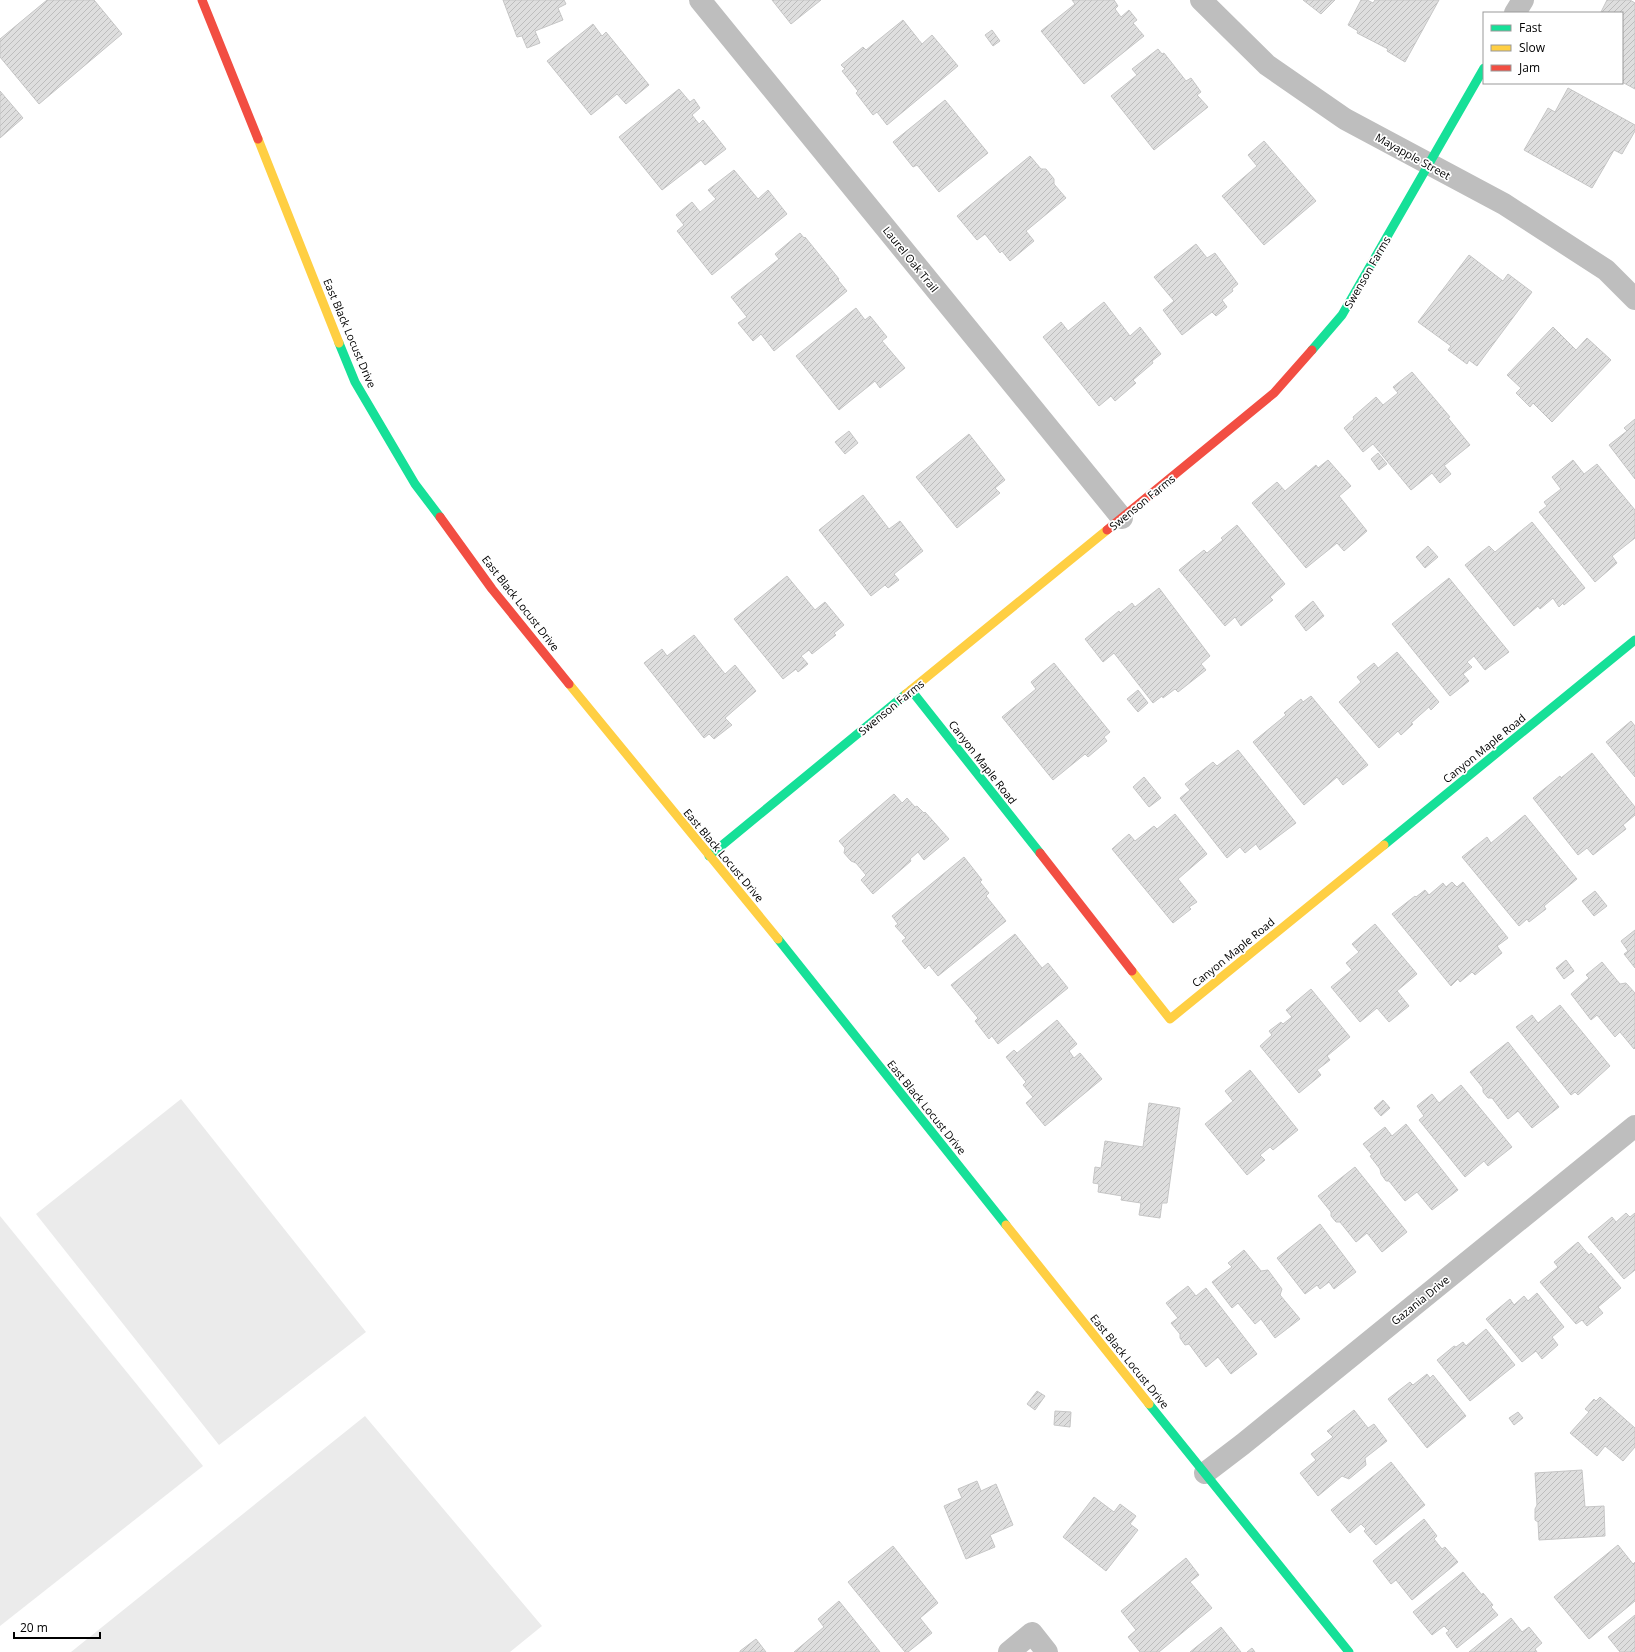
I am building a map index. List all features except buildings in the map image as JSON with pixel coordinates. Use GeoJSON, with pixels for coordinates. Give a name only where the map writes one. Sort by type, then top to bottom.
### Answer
{"type":"FeatureCollection","features":[{"type":"Feature","properties":{"kind":"street","name":"East Black Locust Drive"},"geometry":{"type":"LineString","coordinates":[[202,0],[355,382],[415,484],[492,589],[709,856],[747,900],[1090,1331],[1349,1652]]}},
{"type":"Feature","properties":{"kind":"street","name":"Laurel Oak Trail"},"geometry":{"type":"LineString","coordinates":[[700,0],[1122,518]]}},
{"type":"Feature","properties":{"kind":"street","name":"Mayapple Street"},"geometry":{"type":"LineString","coordinates":[[1202,0],[1267,65],[1345,119],[1504,204],[1606,270],[1635,298]]}},
{"type":"Feature","properties":{"kind":"street"},"geometry":{"type":"LineString","coordinates":[[1516,12],[1522,0]]}},
{"type":"Feature","properties":{"kind":"street","name":"Swenson Farms"},"geometry":{"type":"LineString","coordinates":[[709,856],[1274,393],[1342,315],[1483,70]]}},
{"type":"Feature","properties":{"kind":"street","name":"Canyon Maple Road"},"geometry":{"type":"LineString","coordinates":[[911,690],[1170,1019],[1635,640]]}},
{"type":"Feature","properties":{"kind":"street","name":"Gazania Drive"},"geometry":{"type":"LineString","coordinates":[[1205,1473],[1635,1126]]}},
{"type":"Feature","properties":{"kind":"street"},"geometry":{"type":"LineString","coordinates":[[1009,1652],[1032,1633],[1047,1652]]}},
{"type":"Feature","properties":{"kind":"shaded area"},"geometry":{"type":"Polygon","coordinates":[[[181,1099],[366,1332],[219,1445],[36,1214],[181,1099]]]}},
{"type":"Feature","properties":{"kind":"shaded area"},"geometry":{"type":"Polygon","coordinates":[[[0,1216],[203,1466],[0,1626],[0,1216]]]}},
{"type":"Feature","properties":{"kind":"shaded area"},"geometry":{"type":"Polygon","coordinates":[[[365,1416],[542,1626],[510,1652],[71,1652],[365,1416]]]}},
{"type":"Feature","properties":{"kind":"traffic: fast"},"geometry":{"type":"LineString","coordinates":[[1312,350],[1342,315],[1483,70]]}},
{"type":"Feature","properties":{"kind":"traffic: fast"},"geometry":{"type":"LineString","coordinates":[[339,343],[355,382],[415,484],[440,517]]}},
{"type":"Feature","properties":{"kind":"traffic: fast"},"geometry":{"type":"LineString","coordinates":[[1384,845],[1635,640]]}},
{"type":"Feature","properties":{"kind":"traffic: fast"},"geometry":{"type":"LineString","coordinates":[[911,690],[1040,853]]}},
{"type":"Feature","properties":{"kind":"traffic: fast"},"geometry":{"type":"LineString","coordinates":[[709,856],[906,694]]}},
{"type":"Feature","properties":{"kind":"traffic: fast"},"geometry":{"type":"LineString","coordinates":[[778,939],[1006,1225]]}},
{"type":"Feature","properties":{"kind":"traffic: fast"},"geometry":{"type":"LineString","coordinates":[[1149,1404],[1349,1652]]}},
{"type":"Feature","properties":{"kind":"traffic: slow"},"geometry":{"type":"LineString","coordinates":[[258,139],[339,343]]}},
{"type":"Feature","properties":{"kind":"traffic: slow"},"geometry":{"type":"LineString","coordinates":[[906,694],[1107,530]]}},
{"type":"Feature","properties":{"kind":"traffic: slow"},"geometry":{"type":"LineString","coordinates":[[569,684],[778,939]]}},
{"type":"Feature","properties":{"kind":"traffic: slow"},"geometry":{"type":"LineString","coordinates":[[1132,971],[1170,1019],[1384,845]]}},
{"type":"Feature","properties":{"kind":"traffic: slow"},"geometry":{"type":"LineString","coordinates":[[1006,1225],[1149,1404]]}},
{"type":"Feature","properties":{"kind":"traffic: jam"},"geometry":{"type":"LineString","coordinates":[[202,0],[258,139]]}},
{"type":"Feature","properties":{"kind":"traffic: jam"},"geometry":{"type":"LineString","coordinates":[[1107,530],[1274,393],[1312,350]]}},
{"type":"Feature","properties":{"kind":"traffic: jam"},"geometry":{"type":"LineString","coordinates":[[440,517],[492,589],[569,684]]}},
{"type":"Feature","properties":{"kind":"traffic: jam"},"geometry":{"type":"LineString","coordinates":[[1040,853],[1132,971]]}}]}
